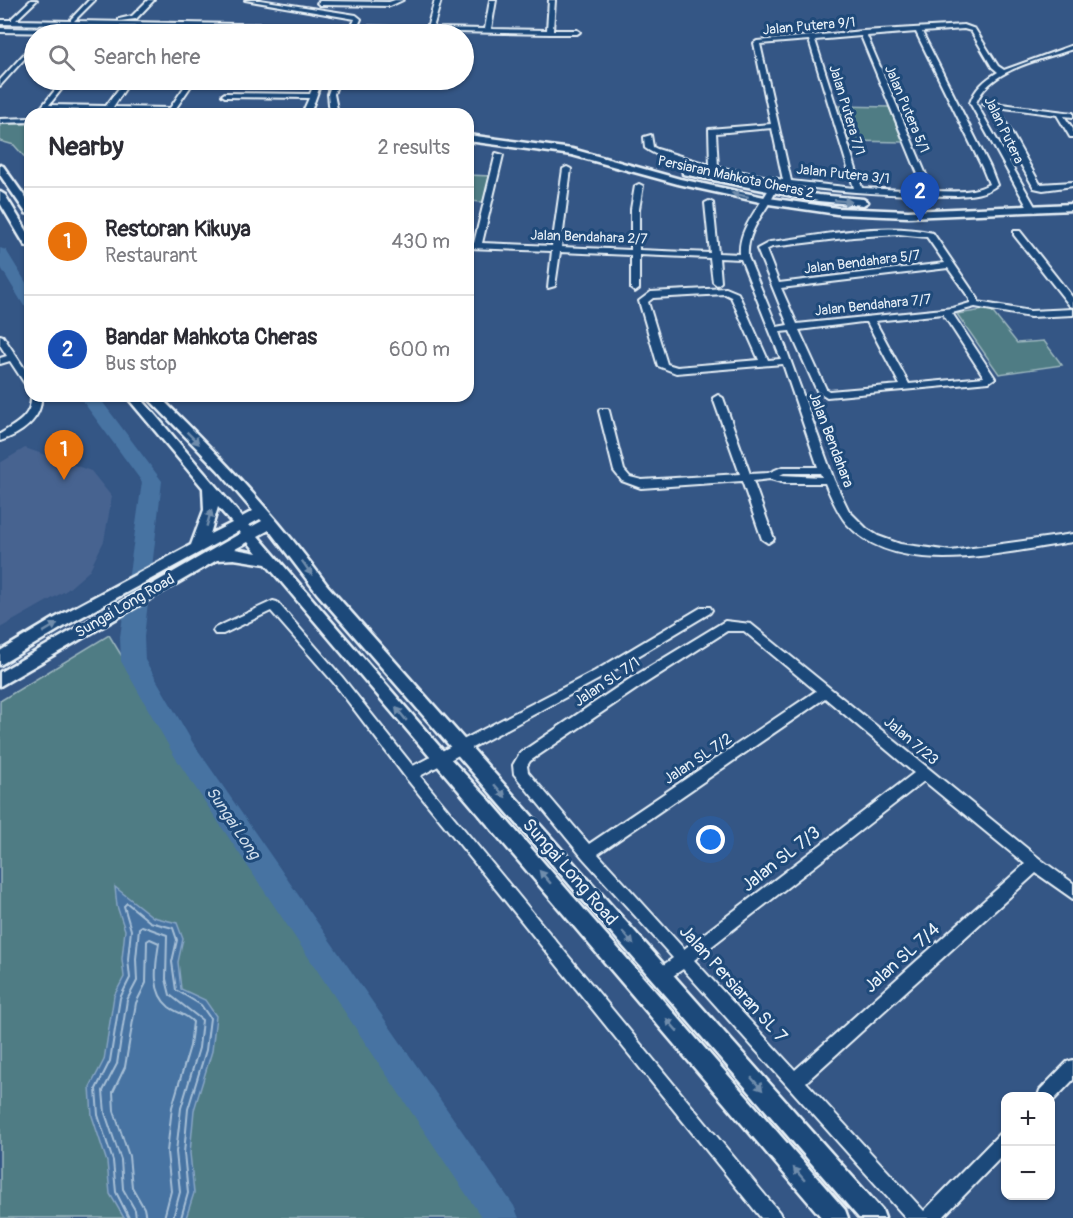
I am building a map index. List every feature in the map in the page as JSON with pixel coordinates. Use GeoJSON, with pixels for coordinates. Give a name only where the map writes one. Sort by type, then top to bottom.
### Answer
{"type":"FeatureCollection","features":[{"type":"Feature","properties":{"kind":"street"},"geometry":{"type":"LineString","coordinates":[[14,19],[34,0]]}},
{"type":"Feature","properties":{"kind":"street"},"geometry":{"type":"LineString","coordinates":[[73,20],[92,0]]}},
{"type":"Feature","properties":{"kind":"street"},"geometry":{"type":"LineString","coordinates":[[0,22],[14,19],[132,20],[151,0]]}},
{"type":"Feature","properties":{"kind":"street"},"geometry":{"type":"LineString","coordinates":[[248,0],[298,3],[354,15],[358,19],[356,24]]}},
{"type":"Feature","properties":{"kind":"street"},"geometry":{"type":"LineString","coordinates":[[320,3],[390,4],[398,3],[400,0]]}},
{"type":"Feature","properties":{"kind":"street"},"geometry":{"type":"LineString","coordinates":[[431,24],[438,0]]}},
{"type":"Feature","properties":{"kind":"street"},"geometry":{"type":"LineString","coordinates":[[488,31],[493,0]]}},
{"type":"Feature","properties":{"kind":"street"},"geometry":{"type":"LineString","coordinates":[[550,32],[552,0]]}},
{"type":"Feature","properties":{"kind":"street"},"geometry":{"type":"LineString","coordinates":[[0,22],[30,24]]}},
{"type":"Feature","properties":{"kind":"street","name":"Jalan Putera 9/1"},"geometry":{"type":"LineString","coordinates":[[787,182],[757,44],[762,41],[969,28],[973,30],[995,67],[1002,72]]}},
{"type":"Feature","properties":{"kind":"street"},"geometry":{"type":"LineString","coordinates":[[0,30],[24,32]]}},
{"type":"Feature","properties":{"kind":"street","name":"Jalan Putera 3/1"},"geometry":{"type":"LineString","coordinates":[[648,137],[648,146],[652,150],[714,168],[787,182],[859,191],[930,193],[965,193],[993,185],[918,30]]}},
{"type":"Feature","properties":{"kind":"street"},"geometry":{"type":"LineString","coordinates":[[474,31],[577,32]]}},
{"type":"Feature","properties":{"kind":"street","name":"Jalan Putera 5/1"},"geometry":{"type":"LineString","coordinates":[[863,33],[930,193]]}},
{"type":"Feature","properties":{"kind":"street","name":"Jalan Putera 7/1"},"geometry":{"type":"LineString","coordinates":[[811,37],[859,191]]}},
{"type":"Feature","properties":{"kind":"street","name":"Jalan Putera"},"geometry":{"type":"LineString","coordinates":[[1031,206],[973,102],[979,88],[1002,72],[1073,47]]}},
{"type":"Feature","properties":{"kind":"street"},"geometry":{"type":"LineString","coordinates":[[0,84],[24,56]]}},
{"type":"Feature","properties":{"kind":"street"},"geometry":{"type":"LineString","coordinates":[[44,108],[58,90]]}},
{"type":"Feature","properties":{"kind":"street"},"geometry":{"type":"LineString","coordinates":[[109,108],[121,90]]}},
{"type":"Feature","properties":{"kind":"street"},"geometry":{"type":"LineString","coordinates":[[173,108],[185,90]]}},
{"type":"Feature","properties":{"kind":"street"},"geometry":{"type":"LineString","coordinates":[[308,108],[315,90]]}},
{"type":"Feature","properties":{"kind":"street"},"geometry":{"type":"LineString","coordinates":[[332,90],[333,108]]}},
{"type":"Feature","properties":{"kind":"street"},"geometry":{"type":"LineString","coordinates":[[225,95],[313,96]]}},
{"type":"Feature","properties":{"kind":"street"},"geometry":{"type":"LineString","coordinates":[[973,102],[1073,115]]}},
{"type":"Feature","properties":{"kind":"street"},"geometry":{"type":"LineString","coordinates":[[992,105],[1037,186],[1043,188],[1073,184]]}},
{"type":"Feature","properties":{"kind":"street"},"geometry":{"type":"LineString","coordinates":[[1059,113],[1073,135]]}},
{"type":"Feature","properties":{"kind":"street"},"geometry":{"type":"LineString","coordinates":[[0,121],[24,120]]}},
{"type":"Feature","properties":{"kind":"street"},"geometry":{"type":"LineString","coordinates":[[714,168],[712,131],[776,126]]}},
{"type":"Feature","properties":{"kind":"street","name":"Persiaran Mahkota Cheras 2"},"geometry":{"type":"LineString","coordinates":[[474,131],[556,140],[688,173],[843,201],[916,205],[1073,207]]}},
{"type":"Feature","properties":{"kind":"street","name":"Persiaran Mahkota Cheras 2"},"geometry":{"type":"LineString","coordinates":[[474,139],[572,152],[678,181],[815,209],[908,214],[1031,206],[1073,198]]}},
{"type":"Feature","properties":{"kind":"street"},"geometry":{"type":"LineString","coordinates":[[976,147],[997,147]]}},
{"type":"Feature","properties":{"kind":"street"},"geometry":{"type":"LineString","coordinates":[[474,242],[499,155]]}},
{"type":"Feature","properties":{"kind":"street"},"geometry":{"type":"LineString","coordinates":[[0,168],[24,197]]}},
{"type":"Feature","properties":{"kind":"street"},"geometry":{"type":"LineString","coordinates":[[551,286],[567,169]]}},
{"type":"Feature","properties":{"kind":"street"},"geometry":{"type":"LineString","coordinates":[[635,289],[635,209],[639,186]]}},
{"type":"Feature","properties":{"kind":"street"},"geometry":{"type":"LineString","coordinates":[[744,258],[743,237],[769,201],[773,189]]}},
{"type":"Feature","properties":{"kind":"street"},"geometry":{"type":"LineString","coordinates":[[0,195],[23,226]]}},
{"type":"Feature","properties":{"kind":"street"},"geometry":{"type":"LineString","coordinates":[[709,203],[712,256],[717,282]]}},
{"type":"Feature","properties":{"kind":"street"},"geometry":{"type":"LineString","coordinates":[[945,310],[990,374],[990,378],[826,394],[822,391],[761,249],[770,244],[901,231],[930,235],[974,299],[974,304]]}},
{"type":"Feature","properties":{"kind":"street"},"geometry":{"type":"LineString","coordinates":[[1017,232],[1073,304]]}},
{"type":"Feature","properties":{"kind":"street","name":"Jalan Bendahara 2/7"},"geometry":{"type":"LineString","coordinates":[[474,245],[744,258]]}},
{"type":"Feature","properties":{"kind":"street","name":"Jalan Bendahara"},"geometry":{"type":"LineString","coordinates":[[744,258],[786,361],[826,475],[843,511],[853,524],[875,540],[910,551],[951,555],[1073,538]]}},
{"type":"Feature","properties":{"kind":"street","name":"Jalan Bendahara 5/7"},"geometry":{"type":"LineString","coordinates":[[776,286],[950,265]]}},
{"type":"Feature","properties":{"kind":"street"},"geometry":{"type":"LineString","coordinates":[[765,363],[735,295],[726,291],[651,295],[643,301],[663,366],[676,370],[765,363],[786,361]]}},
{"type":"Feature","properties":{"kind":"street","name":"Jalan Bendahara 7/7"},"geometry":{"type":"LineString","coordinates":[[773,330],[967,308],[974,304],[1030,314],[1073,312]]}},
{"type":"Feature","properties":{"kind":"street"},"geometry":{"type":"LineString","coordinates":[[870,319],[906,387]]}},
{"type":"Feature","properties":{"kind":"street"},"geometry":{"type":"LineString","coordinates":[[0,338],[24,374]]}},
{"type":"Feature","properties":{"kind":"street"},"geometry":{"type":"LineString","coordinates":[[0,361],[13,357]]}},
{"type":"Feature","properties":{"kind":"street"},"geometry":{"type":"LineString","coordinates":[[718,398],[768,539]]}},
{"type":"Feature","properties":{"kind":"street"},"geometry":{"type":"LineString","coordinates":[[0,438],[34,414],[37,402]]}},
{"type":"Feature","properties":{"kind":"street","name":"Sungai Long Road"},"geometry":{"type":"LineString","coordinates":[[137,402],[439,759],[485,807],[837,1218]]}},
{"type":"Feature","properties":{"kind":"street","name":"Sungai Long Road"},"geometry":{"type":"LineString","coordinates":[[158,402],[223,467],[266,517],[322,589],[874,1218]]}},
{"type":"Feature","properties":{"kind":"street"},"geometry":{"type":"LineString","coordinates":[[604,411],[619,471],[626,479],[641,484],[770,476],[785,480],[826,475]]}},
{"type":"Feature","properties":{"kind":"street"},"geometry":{"type":"LineString","coordinates":[[196,548],[211,515],[213,499],[208,486]]}},
{"type":"Feature","properties":{"kind":"street","name":"Sungai Long Road"},"geometry":{"type":"LineString","coordinates":[[0,658],[156,569],[196,548],[266,517]]}},
{"type":"Feature","properties":{"kind":"street","name":"Sungai Long Road"},"geometry":{"type":"LineString","coordinates":[[0,680],[212,555],[245,527]]}},
{"type":"Feature","properties":{"kind":"street"},"geometry":{"type":"LineString","coordinates":[[212,555],[234,554],[272,560]]}},
{"type":"Feature","properties":{"kind":"street"},"geometry":{"type":"LineString","coordinates":[[219,631],[273,605],[338,680],[411,774],[773,1218]]}},
{"type":"Feature","properties":{"kind":"street"},"geometry":{"type":"LineString","coordinates":[[411,774],[599,674],[706,610]]}},
{"type":"Feature","properties":{"kind":"street","name":"Jalan 7/23"},"geometry":{"type":"LineString","coordinates":[[725,626],[747,627],[1035,864],[1073,892]]}},
{"type":"Feature","properties":{"kind":"street","name":"Jalan SL 7/1"},"geometry":{"type":"LineString","coordinates":[[521,774],[520,765],[525,757],[633,684],[725,626]]}},
{"type":"Feature","properties":{"kind":"street","name":"Jalan SL 7/2"},"geometry":{"type":"LineString","coordinates":[[588,853],[826,691]]}},
{"type":"Feature","properties":{"kind":"street","name":"Jalan SL 7/3"},"geometry":{"type":"LineString","coordinates":[[661,976],[924,773]]}},
{"type":"Feature","properties":{"kind":"street","name":"Jalan Persiaran SL 7"},"geometry":{"type":"LineString","coordinates":[[521,774],[588,853],[918,1218]]}},
{"type":"Feature","properties":{"kind":"street","name":"Jalan SL 7/4"},"geometry":{"type":"LineString","coordinates":[[795,1081],[1035,864]]}},
{"type":"Feature","properties":{"kind":"street"},"geometry":{"type":"LineString","coordinates":[[1050,1092],[1073,1068]]}},
{"type":"Feature","properties":{"kind":"street"},"geometry":{"type":"LineString","coordinates":[[929,1218],[1001,1143]]}},
{"type":"Feature","properties":{"kind":"shaded area"},"geometry":{"type":"Polygon","coordinates":[[[25,448],[91,471],[112,497],[104,541],[89,571],[67,590],[0,628],[0,463],[25,448]]]}},
{"type":"Feature","properties":{"kind":"green space"},"geometry":{"type":"Polygon","coordinates":[[[839,106],[889,107],[903,142],[850,141],[839,106]]]}},
{"type":"Feature","properties":{"kind":"green space"},"geometry":{"type":"Polygon","coordinates":[[[0,124],[24,124],[24,156],[14,145],[0,141],[0,124]]]}},
{"type":"Feature","properties":{"kind":"green space"},"geometry":{"type":"Polygon","coordinates":[[[474,175],[490,176],[483,202],[474,201],[474,175]]]}},
{"type":"Feature","properties":{"kind":"green space"},"geometry":{"type":"Polygon","coordinates":[[[990,309],[1017,343],[1044,341],[1062,365],[999,374],[957,314],[990,309]]]}},
{"type":"Feature","properties":{"kind":"green space"},"geometry":{"type":"Polygon","coordinates":[[[109,635],[194,775],[489,1218],[0,1218],[0,701],[109,635]]]}},
{"type":"Feature","properties":{"kind":"water"},"geometry":{"type":"Polygon","coordinates":[[[115,887],[153,917],[177,923],[183,939],[178,962],[181,989],[205,1000],[216,1016],[212,1051],[194,1110],[190,1153],[194,1193],[186,1218],[124,1218],[110,1194],[107,1162],[92,1116],[90,1087],[104,1060],[114,996],[124,977],[122,959],[125,930],[117,906],[115,887]]]}},
{"type":"Feature","properties":{"kind":"waterway","name":"Sungai Long"},"geometry":{"type":"LineString","coordinates":[[0,253],[24,292]]}},
{"type":"Feature","properties":{"kind":"waterway","name":"Sungai Long"},"geometry":{"type":"LineString","coordinates":[[93,402],[152,481],[132,637],[133,661],[184,750],[502,1218]]}},
{"type":"Feature","properties":{"kind":"place","name":"Bandar Mahkota Cheras"},"geometry":{"type":"Point","coordinates":[920,222]}},
{"type":"Feature","properties":{"kind":"place","name":"Restoran Kikuya"},"geometry":{"type":"Point","coordinates":[64,480]}}]}
